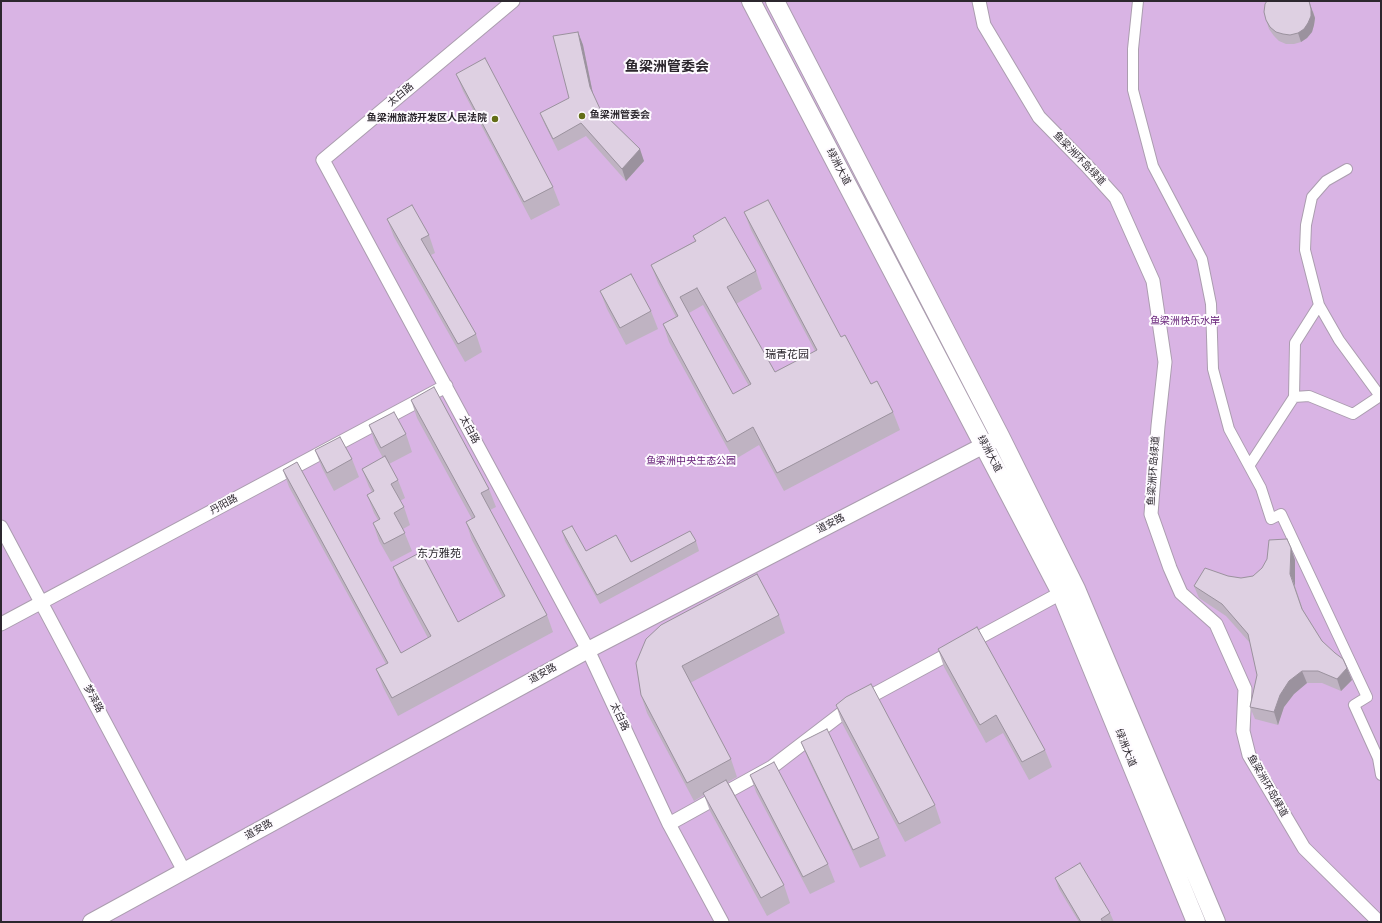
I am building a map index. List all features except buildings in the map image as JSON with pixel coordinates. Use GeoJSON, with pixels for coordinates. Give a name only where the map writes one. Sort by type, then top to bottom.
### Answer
{"type":"FeatureCollection","features":[{"type":"Feature","properties":{"kind":"main road","name":"绿洲大道"},"geometry":{"type":"LineString","coordinates":[[751,1],[1061,593],[1196,922]]}},
{"type":"Feature","properties":{"kind":"main road","name":"绿洲大道"},"geometry":{"type":"LineString","coordinates":[[775,1],[1000,436],[1076,589],[1216,922]]}},
{"type":"Feature","properties":{"kind":"street","name":"太白路"},"geometry":{"type":"LineString","coordinates":[[513,1],[323,160],[588,650],[669,824],[722,922]]}},
{"type":"Feature","properties":{"kind":"street","name":"鱼梁洲环岛绿道"},"geometry":{"type":"LineString","coordinates":[[979,1],[984,25],[1039,117],[1116,198],[1153,281],[1165,362],[1158,426],[1152,514],[1170,568],[1181,593],[1216,624],[1245,689],[1243,731],[1249,755],[1304,848],[1380,922]]}},
{"type":"Feature","properties":{"kind":"street"},"geometry":{"type":"LineString","coordinates":[[1138,1],[1133,49],[1133,90],[1154,166],[1202,260],[1211,304],[1213,369],[1229,429],[1261,488],[1270,519],[1281,514],[1367,697],[1354,704],[1378,758],[1381,775]]}},
{"type":"Feature","properties":{"kind":"street"},"geometry":{"type":"LineString","coordinates":[[1294,397],[1309,396],[1353,414],[1381,396],[1339,340],[1319,304],[1305,250],[1306,225],[1312,197],[1326,181],[1347,169]]}},
{"type":"Feature","properties":{"kind":"street"},"geometry":{"type":"LineString","coordinates":[[1249,466],[1294,397],[1295,343],[1319,304]]}},
{"type":"Feature","properties":{"kind":"street","name":"丹阳路"},"geometry":{"type":"LineString","coordinates":[[1,624],[446,386]]}},
{"type":"Feature","properties":{"kind":"street","name":"道安路"},"geometry":{"type":"LineString","coordinates":[[91,922],[588,650],[1000,436]]}},
{"type":"Feature","properties":{"kind":"street","name":"梦泽路"},"geometry":{"type":"LineString","coordinates":[[1,527],[184,871]]}},
{"type":"Feature","properties":{"kind":"street"},"geometry":{"type":"LineString","coordinates":[[669,824],[772,767],[849,708],[1061,593]]}},
{"type":"Feature","properties":{"kind":"green space","name":"鱼梁洲中央生态公园"},"geometry":{"type":"Polygon","coordinates":[[[1,1],[1381,1],[1381,922],[1,922],[1,1]]]}},
{"type":"Feature","properties":{"kind":"place","name":"鱼梁洲管委会"},"geometry":{"type":"Point","coordinates":[582,116]}},
{"type":"Feature","properties":{"kind":"place","name":"鱼梁洲旅游开发区人民法院"},"geometry":{"type":"Point","coordinates":[495,119]}},
{"type":"Feature","properties":{"kind":"district","name":"鱼梁洲管委会"},"geometry":{"type":"Point","coordinates":[667,68]}},
{"type":"Feature","properties":{"kind":"district","name":"瑞青花园"},"geometry":{"type":"Point","coordinates":[787,355]}},
{"type":"Feature","properties":{"kind":"district","name":"东方雅苑"},"geometry":{"type":"Point","coordinates":[439,554]}},
{"type":"Feature","properties":{"kind":"park label","name":"鱼梁洲快乐水岸"},"geometry":{"type":"Point","coordinates":[1185,322]}}]}
